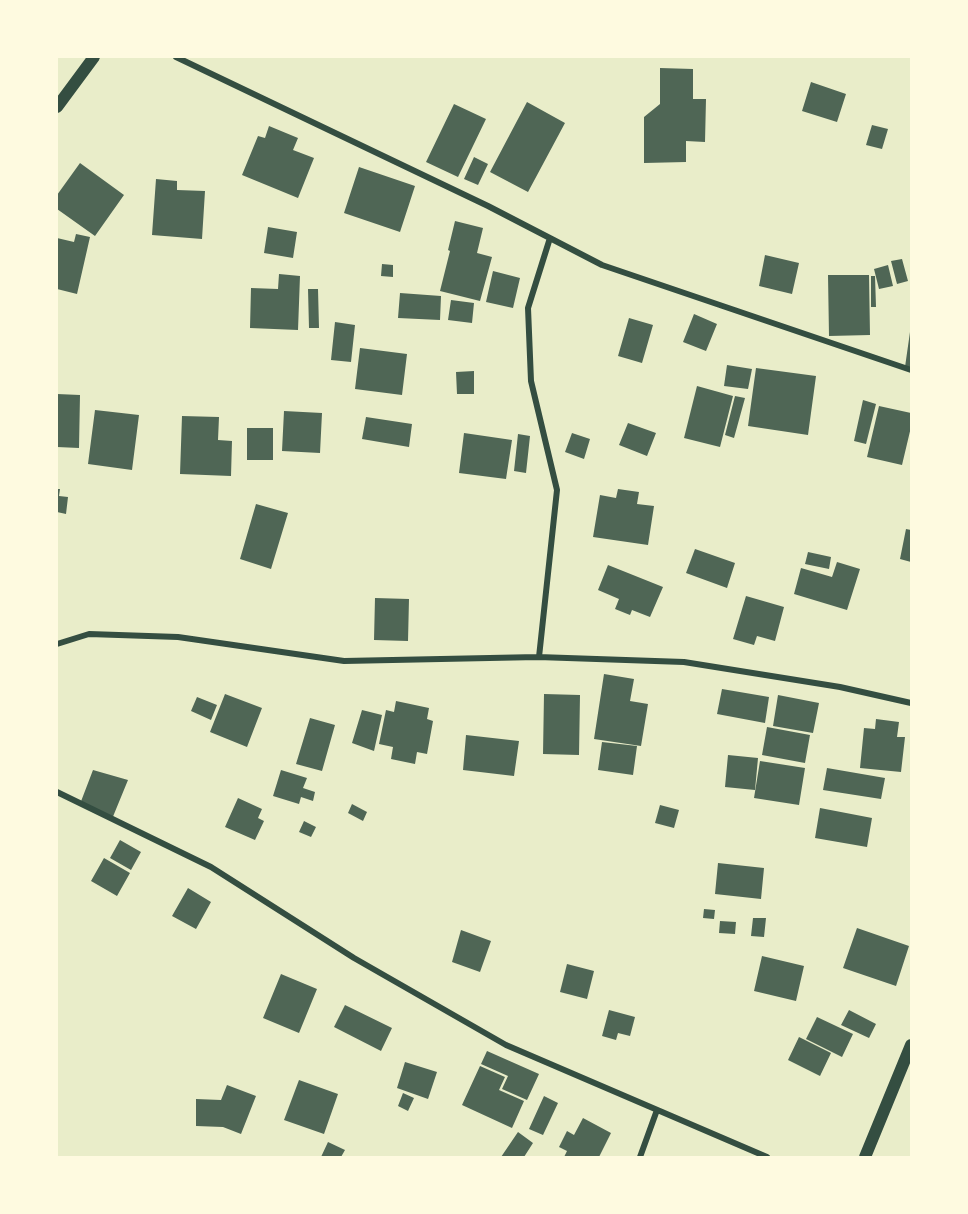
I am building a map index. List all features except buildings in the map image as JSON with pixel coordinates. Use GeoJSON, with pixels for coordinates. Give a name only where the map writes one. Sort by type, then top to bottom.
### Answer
{"type":"FeatureCollection","features":[{"type":"Feature","properties":{"kind":"main road"},"geometry":{"type":"LineString","coordinates":[[57,107],[94,57]]}},
{"type":"Feature","properties":{"kind":"main road"},"geometry":{"type":"LineString","coordinates":[[865,1157],[911,1045]]}},
{"type":"Feature","properties":{"kind":"street"},"geometry":{"type":"LineString","coordinates":[[176,57],[488,206],[602,265],[911,370]]}},
{"type":"Feature","properties":{"kind":"street"},"geometry":{"type":"LineString","coordinates":[[539,657],[557,490],[531,381],[528,308],[550,238]]}},
{"type":"Feature","properties":{"kind":"street"},"geometry":{"type":"LineString","coordinates":[[57,644],[89,634],[100,634],[177,637],[344,660],[539,657],[684,662],[840,687],[911,703]]}},
{"type":"Feature","properties":{"kind":"street"},"geometry":{"type":"LineString","coordinates":[[57,792],[211,867],[354,958],[506,1045],[767,1157]]}},
{"type":"Feature","properties":{"kind":"street"},"geometry":{"type":"LineString","coordinates":[[640,1157],[657,1110]]}}]}
